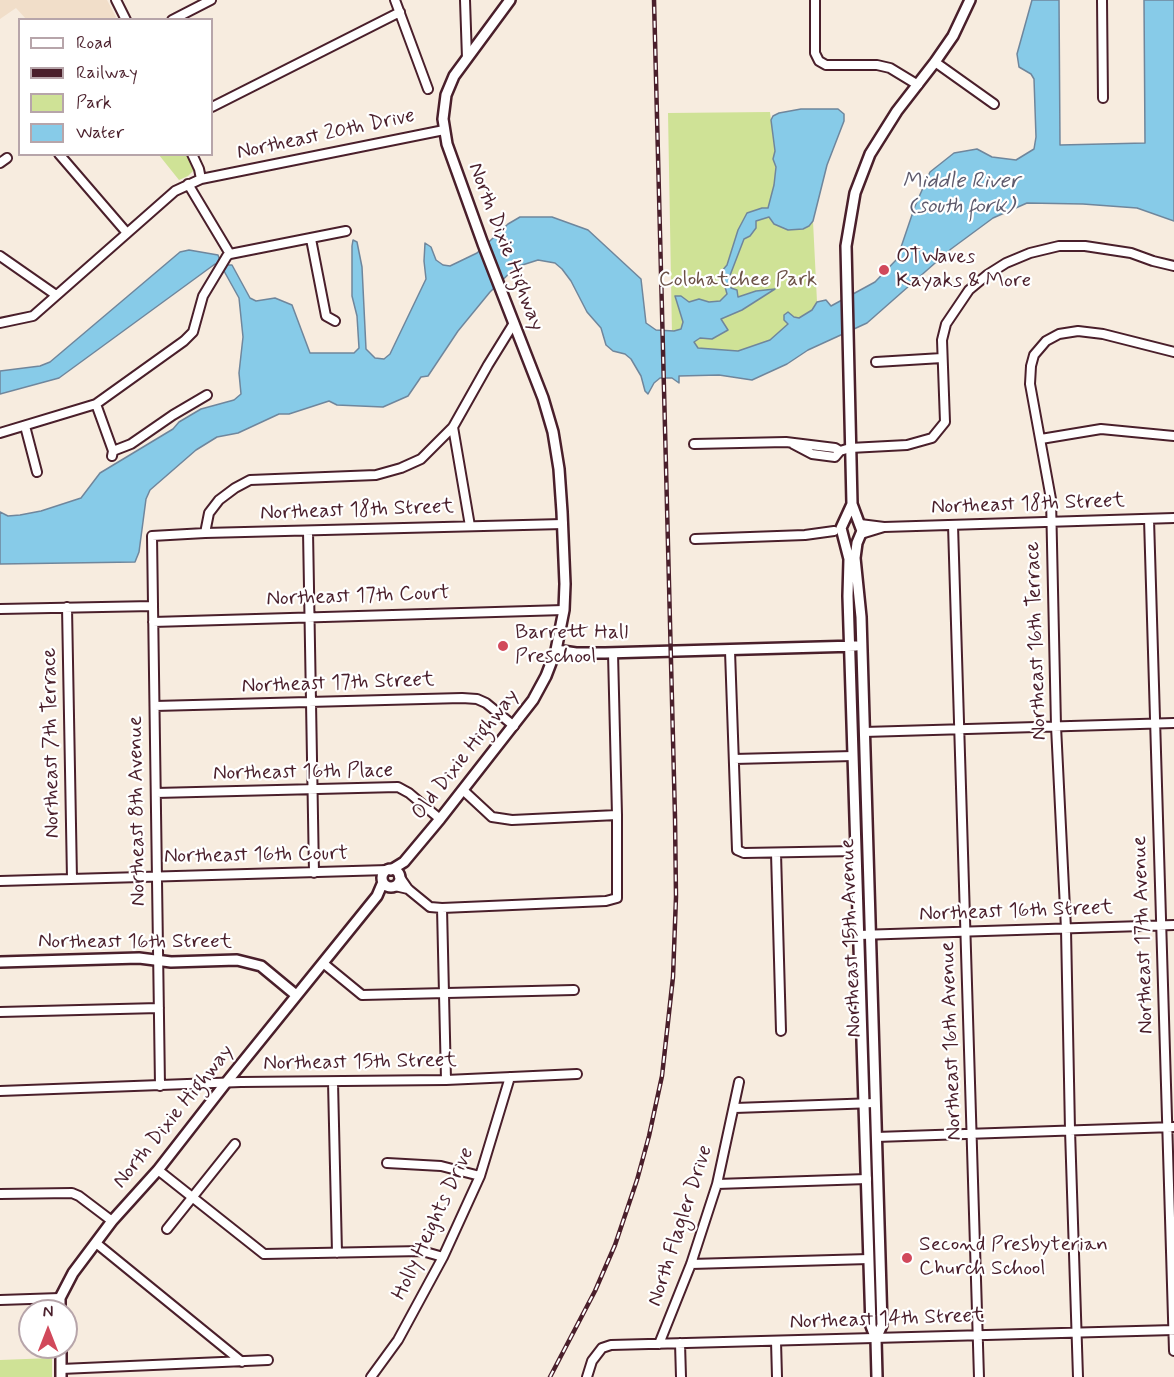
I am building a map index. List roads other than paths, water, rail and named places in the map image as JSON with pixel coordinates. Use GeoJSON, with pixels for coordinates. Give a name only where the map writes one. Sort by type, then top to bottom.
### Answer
{"type":"FeatureCollection","features":[{"type":"Feature","properties":{"kind":"street"},"geometry":{"type":"LineString","coordinates":[[116,0],[125,18]]}},
{"type":"Feature","properties":{"kind":"street"},"geometry":{"type":"LineString","coordinates":[[176,18],[211,0]]}},
{"type":"Feature","properties":{"kind":"street"},"geometry":{"type":"LineString","coordinates":[[395,0],[428,89]]}},
{"type":"Feature","properties":{"kind":"street"},"geometry":{"type":"LineString","coordinates":[[465,0],[467,58]]}},
{"type":"Feature","properties":{"kind":"street","name":"North Dixie Highway"},"geometry":{"type":"LineString","coordinates":[[510,0],[454,76],[446,95],[443,111],[444,130],[483,244],[543,398],[553,432],[560,469],[563,524]]}},
{"type":"Feature","properties":{"kind":"street"},"geometry":{"type":"LineString","coordinates":[[814,0],[815,53],[819,62],[826,65],[877,65],[890,68],[918,85]]}},
{"type":"Feature","properties":{"kind":"street"},"geometry":{"type":"LineString","coordinates":[[695,539],[840,534],[850,540],[860,535],[860,523],[852,504],[850,448],[846,289],[846,246],[849,226],[861,174],[882,134],[953,36],[970,0]]}},
{"type":"Feature","properties":{"kind":"street"},"geometry":{"type":"LineString","coordinates":[[1102,0],[1103,98]]}},
{"type":"Feature","properties":{"kind":"street"},"geometry":{"type":"LineString","coordinates":[[213,106],[400,12]]}},
{"type":"Feature","properties":{"kind":"street"},"geometry":{"type":"LineString","coordinates":[[935,62],[994,104]]}},
{"type":"Feature","properties":{"kind":"street","name":"Northeast 20th Drive"},"geometry":{"type":"LineString","coordinates":[[0,323],[33,316],[175,191],[188,184],[201,179],[444,130]]}},
{"type":"Feature","properties":{"kind":"street"},"geometry":{"type":"LineString","coordinates":[[61,156],[127,233]]}},
{"type":"Feature","properties":{"kind":"street"},"geometry":{"type":"LineString","coordinates":[[193,156],[201,179]]}},
{"type":"Feature","properties":{"kind":"street"},"geometry":{"type":"LineString","coordinates":[[188,184],[230,254]]}},
{"type":"Feature","properties":{"kind":"street"},"geometry":{"type":"LineString","coordinates":[[0,433],[96,404],[184,341],[193,332],[203,296],[230,254],[345,231]]}},
{"type":"Feature","properties":{"kind":"street"},"geometry":{"type":"LineString","coordinates":[[310,239],[326,316],[335,321]]}},
{"type":"Feature","properties":{"kind":"street"},"geometry":{"type":"LineString","coordinates":[[694,444],[775,442],[793,444],[812,454],[835,457],[840,451],[850,448],[907,445],[932,438],[945,422],[942,340],[946,324],[969,290],[987,275],[1006,263],[1030,253],[1059,246],[1085,246],[1131,253],[1174,266]]}},
{"type":"Feature","properties":{"kind":"street"},"geometry":{"type":"LineString","coordinates":[[0,256],[56,295]]}},
{"type":"Feature","properties":{"kind":"street"},"geometry":{"type":"LineString","coordinates":[[205,533],[209,513],[219,500],[250,480],[376,475],[421,459],[453,427],[514,323]]}},
{"type":"Feature","properties":{"kind":"street","name":"Northeast 16th Terrace"},"geometry":{"type":"LineString","coordinates":[[1078,1377],[1066,929],[1056,726],[1051,500],[1030,384],[1031,366],[1034,355],[1046,341],[1059,334],[1078,331],[1103,334],[1174,352]]}},
{"type":"Feature","properties":{"kind":"street"},"geometry":{"type":"LineString","coordinates":[[876,362],[942,358]]}},
{"type":"Feature","properties":{"kind":"street"},"geometry":{"type":"LineString","coordinates":[[96,404],[113,454],[207,395]]}},
{"type":"Feature","properties":{"kind":"street"},"geometry":{"type":"LineString","coordinates":[[25,426],[37,472]]}},
{"type":"Feature","properties":{"kind":"street"},"geometry":{"type":"LineString","coordinates":[[453,427],[470,525]]}},
{"type":"Feature","properties":{"kind":"street"},"geometry":{"type":"LineString","coordinates":[[1041,439],[1101,429],[1174,436]]}},
{"type":"Feature","properties":{"kind":"street"},"geometry":{"type":"LineString","coordinates":[[840,534],[852,504]]}},
{"type":"Feature","properties":{"kind":"street","name":"Northeast 18th Street"},"geometry":{"type":"LineString","coordinates":[[860,523],[884,527],[1174,518]]}},
{"type":"Feature","properties":{"kind":"street"},"geometry":{"type":"LineString","coordinates":[[844,522],[852,519],[860,523]]}},
{"type":"Feature","properties":{"kind":"street","name":"Northeast 17th Avenue"},"geometry":{"type":"LineString","coordinates":[[1149,519],[1171,1127],[1174,1351]]}},
{"type":"Feature","properties":{"kind":"street","name":"Northeast 18th Street"},"geometry":{"type":"LineString","coordinates":[[152,536],[563,524]]}},
{"type":"Feature","properties":{"kind":"street","name":"Old Dixie Highway"},"geometry":{"type":"LineString","coordinates":[[323,963],[464,791],[533,700],[556,650],[564,610],[563,524]]}},
{"type":"Feature","properties":{"kind":"street","name":"Northeast 16th Avenue"},"geometry":{"type":"LineString","coordinates":[[953,525],[980,1377]]}},
{"type":"Feature","properties":{"kind":"street","name":"Northeast 18th Street"},"geometry":{"type":"LineString","coordinates":[[860,535],[884,527]]}},
{"type":"Feature","properties":{"kind":"street"},"geometry":{"type":"LineString","coordinates":[[308,531],[314,873]]}},
{"type":"Feature","properties":{"kind":"street","name":"Northeast 15th Avenue"},"geometry":{"type":"LineString","coordinates":[[840,534],[849,559],[871,1326],[876,1339],[877,1377]]}},
{"type":"Feature","properties":{"kind":"street","name":"Northeast 15th Avenue"},"geometry":{"type":"LineString","coordinates":[[860,535],[855,558],[862,646],[882,1325],[876,1339]]}},
{"type":"Feature","properties":{"kind":"street","name":"Northeast 8th Avenue"},"geometry":{"type":"LineString","coordinates":[[152,536],[160,1086]]}},
{"type":"Feature","properties":{"kind":"street"},"geometry":{"type":"LineString","coordinates":[[0,609],[153,606]]}},
{"type":"Feature","properties":{"kind":"street","name":"Northeast 7th Terrace"},"geometry":{"type":"LineString","coordinates":[[67,607],[72,879]]}},
{"type":"Feature","properties":{"kind":"street","name":"Northeast 17th Court"},"geometry":{"type":"LineString","coordinates":[[153,622],[564,610]]}},
{"type":"Feature","properties":{"kind":"street"},"geometry":{"type":"LineString","coordinates":[[556,650],[576,653],[612,653],[862,646]]}},
{"type":"Feature","properties":{"kind":"street"},"geometry":{"type":"LineString","coordinates":[[730,651],[737,850],[744,854],[856,851]]}},
{"type":"Feature","properties":{"kind":"street"},"geometry":{"type":"LineString","coordinates":[[391,878],[430,907],[606,901],[617,898],[612,653]]}},
{"type":"Feature","properties":{"kind":"street","name":"Northeast 17th Street"},"geometry":{"type":"LineString","coordinates":[[155,706],[477,699],[486,703],[514,726]]}},
{"type":"Feature","properties":{"kind":"street"},"geometry":{"type":"LineString","coordinates":[[864,732],[1174,723]]}},
{"type":"Feature","properties":{"kind":"street"},"geometry":{"type":"LineString","coordinates":[[734,759],[853,756]]}},
{"type":"Feature","properties":{"kind":"street","name":"Northeast 16th Place"},"geometry":{"type":"LineString","coordinates":[[156,794],[398,787],[409,793],[440,819]]}},
{"type":"Feature","properties":{"kind":"street"},"geometry":{"type":"LineString","coordinates":[[464,791],[492,817],[512,820],[617,815]]}},
{"type":"Feature","properties":{"kind":"street"},"geometry":{"type":"LineString","coordinates":[[776,853],[781,1031]]}},
{"type":"Feature","properties":{"kind":"street","name":"Northeast 16th Court"},"geometry":{"type":"LineString","coordinates":[[0,881],[370,872],[391,878]]}},
{"type":"Feature","properties":{"kind":"street"},"geometry":{"type":"LineString","coordinates":[[442,908],[446,1080]]}},
{"type":"Feature","properties":{"kind":"street","name":"Northeast 16th Street"},"geometry":{"type":"LineString","coordinates":[[859,935],[1174,926]]}},
{"type":"Feature","properties":{"kind":"street","name":"Northeast 16th Street"},"geometry":{"type":"LineString","coordinates":[[0,962],[138,958],[171,962],[246,961],[261,966],[296,995]]}},
{"type":"Feature","properties":{"kind":"street"},"geometry":{"type":"LineString","coordinates":[[323,963],[362,995],[574,990]]}},
{"type":"Feature","properties":{"kind":"street","name":"North Dixie Highway"},"geometry":{"type":"LineString","coordinates":[[60,1298],[73,1273],[112,1221],[158,1170],[323,963]]}},
{"type":"Feature","properties":{"kind":"street"},"geometry":{"type":"LineString","coordinates":[[0,1012],[159,1008]]}},
{"type":"Feature","properties":{"kind":"street","name":"Northeast 15th Street"},"geometry":{"type":"LineString","coordinates":[[0,1091],[446,1080],[577,1074]]}},
{"type":"Feature","properties":{"kind":"street","name":"Holly Heights Drive"},"geometry":{"type":"LineString","coordinates":[[371,1377],[398,1340],[443,1257],[480,1176],[510,1077]]}},
{"type":"Feature","properties":{"kind":"street"},"geometry":{"type":"LineString","coordinates":[[333,1082],[338,1253]]}},
{"type":"Feature","properties":{"kind":"street","name":"North Flagler Drive"},"geometry":{"type":"LineString","coordinates":[[659,1344],[691,1264],[717,1184],[739,1082]]}},
{"type":"Feature","properties":{"kind":"street"},"geometry":{"type":"LineString","coordinates":[[735,1108],[875,1103]]}},
{"type":"Feature","properties":{"kind":"street"},"geometry":{"type":"LineString","coordinates":[[876,1137],[1171,1127]]}},
{"type":"Feature","properties":{"kind":"street"},"geometry":{"type":"LineString","coordinates":[[167,1229],[235,1144]]}},
{"type":"Feature","properties":{"kind":"street"},"geometry":{"type":"LineString","coordinates":[[387,1163],[441,1166],[480,1176]]}},
{"type":"Feature","properties":{"kind":"street"},"geometry":{"type":"LineString","coordinates":[[158,1170],[264,1254],[422,1251],[443,1257]]}},
{"type":"Feature","properties":{"kind":"street"},"geometry":{"type":"LineString","coordinates":[[717,1184],[867,1179]]}},
{"type":"Feature","properties":{"kind":"street"},"geometry":{"type":"LineString","coordinates":[[0,1194],[72,1193],[112,1221]]}},
{"type":"Feature","properties":{"kind":"street"},"geometry":{"type":"LineString","coordinates":[[96,1243],[242,1362]]}},
{"type":"Feature","properties":{"kind":"street"},"geometry":{"type":"LineString","coordinates":[[691,1264],[869,1259]]}},
{"type":"Feature","properties":{"kind":"street"},"geometry":{"type":"LineString","coordinates":[[0,1300],[60,1298]]}},
{"type":"Feature","properties":{"kind":"street","name":"Northeast 14th Street"},"geometry":{"type":"LineString","coordinates":[[587,1377],[591,1361],[602,1348],[611,1345],[1174,1330]]}},
{"type":"Feature","properties":{"kind":"street"},"geometry":{"type":"LineString","coordinates":[[776,1341],[777,1377]]}},
{"type":"Feature","properties":{"kind":"street"},"geometry":{"type":"LineString","coordinates":[[680,1343],[681,1377]]}},
{"type":"Feature","properties":{"kind":"street"},"geometry":{"type":"LineString","coordinates":[[61,1373],[268,1360]]}},
{"type":"Feature","properties":{"kind":"water","name":"Middle River (south fork)"},"geometry":{"type":"Polygon","coordinates":[[[1032,0],[1059,0],[1060,145],[1145,143],[1144,0],[1174,0],[1174,221],[1137,208],[1027,203],[993,218],[951,249],[867,323],[808,350],[787,364],[752,380],[719,375],[679,376],[679,383],[672,378],[660,378],[648,394],[631,359],[625,354],[613,351],[606,345],[601,328],[587,312],[562,269],[555,263],[538,260],[516,267],[490,292],[458,331],[428,376],[421,377],[408,396],[383,407],[337,405],[329,401],[289,414],[279,414],[238,433],[217,437],[196,450],[150,490],[146,499],[139,552],[135,562],[0,564],[0,512],[8,516],[20,515],[81,498],[100,473],[173,429],[179,422],[201,409],[234,400],[241,394],[239,373],[243,337],[239,298],[224,271],[215,264],[59,378],[0,394],[0,371],[40,366],[50,362],[180,252],[189,250],[218,255],[228,265],[232,265],[250,298],[256,301],[275,298],[292,305],[310,353],[354,353],[359,348],[357,316],[352,296],[352,246],[353,240],[357,242],[362,267],[366,349],[375,358],[384,359],[390,354],[426,279],[425,243],[431,247],[436,260],[443,265],[450,266],[477,253],[508,224],[520,217],[552,217],[588,230],[641,279],[646,323],[656,330],[674,331],[681,329],[683,322],[675,296],[681,296],[689,302],[699,299],[709,302],[720,301],[727,294],[721,272],[727,265],[738,230],[747,213],[768,208],[776,167],[773,159],[775,151],[771,120],[773,116],[801,109],[838,109],[844,114],[844,121],[827,165],[813,221],[803,229],[788,230],[774,224],[769,217],[756,221],[756,228],[750,236],[744,239],[729,278],[731,288],[737,290],[738,297],[756,291],[775,289],[742,310],[721,319],[728,330],[712,339],[700,338],[694,342],[698,348],[738,351],[770,340],[788,324],[784,320],[784,315],[788,312],[799,318],[812,310],[817,302],[826,300],[831,306],[875,282],[897,259],[915,206],[930,172],[954,153],[977,149],[992,157],[1016,160],[1034,149],[1036,137],[1034,79],[1031,74],[1019,67],[1017,54],[1032,0]]]}},
{"type":"Feature","properties":{"kind":"railway"},"geometry":{"type":"LineString","coordinates":[[550,1377],[595,1291],[615,1245],[637,1180],[662,1076],[673,977],[676,897],[675,817],[654,0]]}},
{"type":"Feature","properties":{"kind":"place","name":"OTWaves Kayaks & More"},"geometry":{"type":"Point","coordinates":[884,270]}},
{"type":"Feature","properties":{"kind":"place","name":"Barrett Hall Preschool"},"geometry":{"type":"Point","coordinates":[503,646]}},
{"type":"Feature","properties":{"kind":"place","name":"Second Presbyterian Church School"},"geometry":{"type":"Point","coordinates":[907,1258]}},
{"type":"Feature","properties":{"kind":"park label","name":"Colohatchee Park"},"geometry":{"type":"Point","coordinates":[738,281]}}]}
